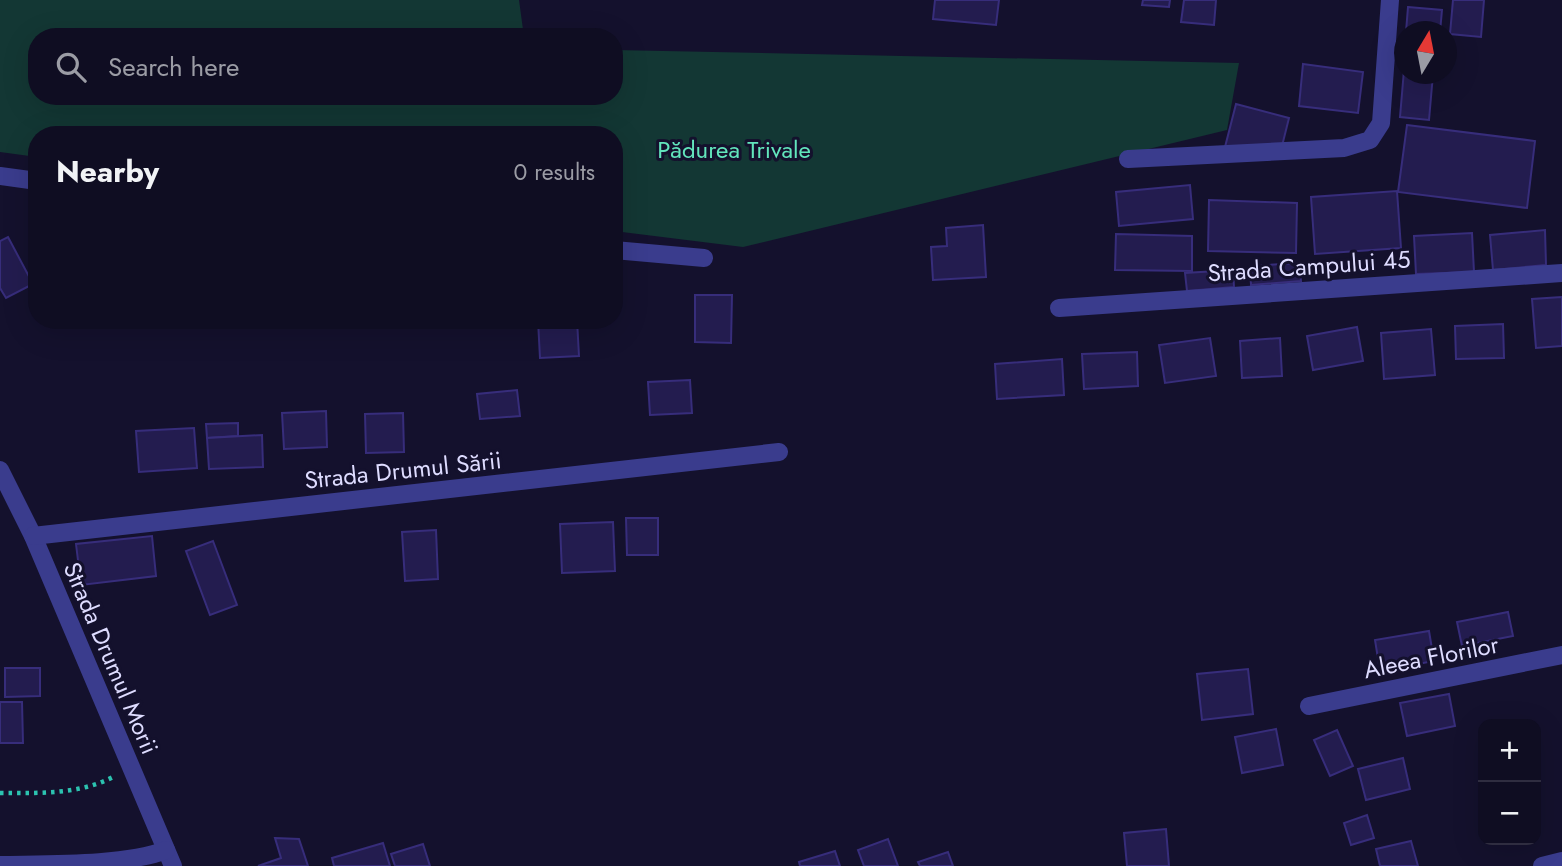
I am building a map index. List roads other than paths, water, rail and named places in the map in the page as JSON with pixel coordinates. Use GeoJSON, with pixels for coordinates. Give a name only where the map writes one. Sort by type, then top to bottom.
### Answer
{"type":"FeatureCollection","features":[{"type":"Feature","properties":{"kind":"street"},"geometry":{"type":"LineString","coordinates":[[1128,159],[1344,148],[1370,140],[1381,123],[1390,0]]}},
{"type":"Feature","properties":{"kind":"street"},"geometry":{"type":"LineString","coordinates":[[0,176],[28,180]]}},
{"type":"Feature","properties":{"kind":"street"},"geometry":{"type":"LineString","coordinates":[[623,251],[704,258]]}},
{"type":"Feature","properties":{"kind":"street","name":"Strada Campului 45"},"geometry":{"type":"LineString","coordinates":[[1059,308],[1562,273]]}},
{"type":"Feature","properties":{"kind":"street","name":"Strada Drumul Sării"},"geometry":{"type":"LineString","coordinates":[[33,536],[779,452]]}},
{"type":"Feature","properties":{"kind":"street","name":"Strada Drumul Morii"},"geometry":{"type":"LineString","coordinates":[[0,470],[33,536],[170,858]]}},
{"type":"Feature","properties":{"kind":"street","name":"Aleea Florilor"},"geometry":{"type":"LineString","coordinates":[[1309,706],[1562,655]]}},
{"type":"Feature","properties":{"kind":"street"},"geometry":{"type":"LineString","coordinates":[[0,865],[121,863],[170,858]]}},
{"type":"Feature","properties":{"kind":"street"},"geometry":{"type":"LineString","coordinates":[[1542,866],[1562,861]]}},
{"type":"Feature","properties":{"kind":"park label","name":"Pădurea Trivale"},"geometry":{"type":"Point","coordinates":[734,149]}}]}
